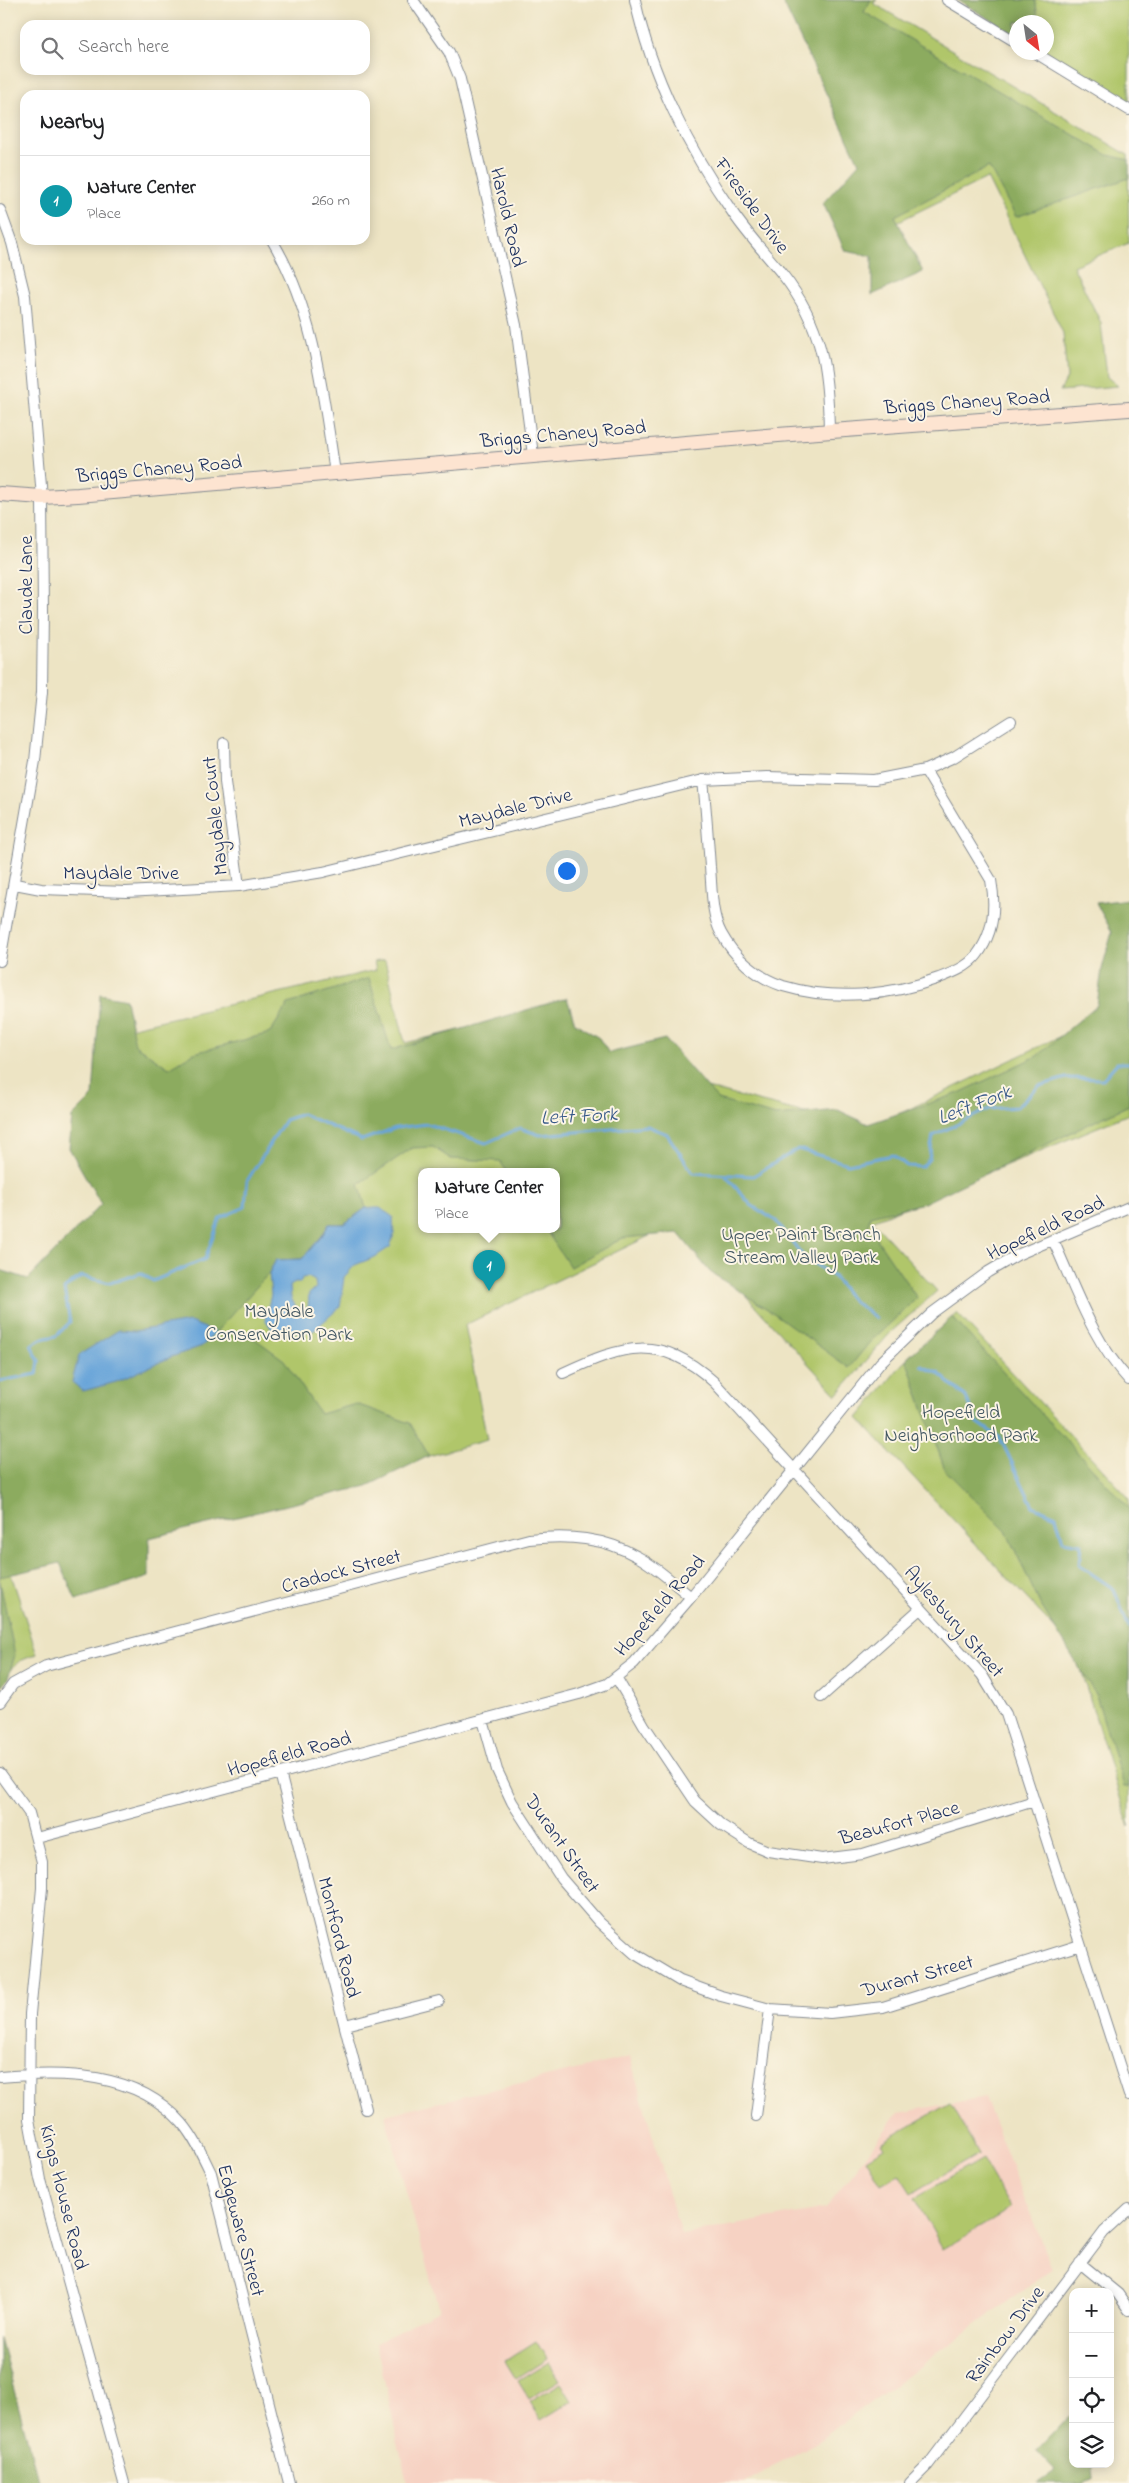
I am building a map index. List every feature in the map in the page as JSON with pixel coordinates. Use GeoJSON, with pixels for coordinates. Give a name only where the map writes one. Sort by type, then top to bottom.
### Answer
{"type":"FeatureCollection","features":[{"type":"Feature","properties":{"kind":"main road","name":"Briggs Chaney Road"},"geometry":{"type":"LineString","coordinates":[[0,494],[42,497],[829,431],[1129,409]]}},
{"type":"Feature","properties":{"kind":"street","name":"Harold Road"},"geometry":{"type":"LineString","coordinates":[[413,0],[449,52],[460,80],[516,325],[533,455]]}},
{"type":"Feature","properties":{"kind":"street","name":"Fireside Drive"},"geometry":{"type":"LineString","coordinates":[[635,0],[639,19],[662,84],[697,155],[733,214],[784,276],[809,314],[824,358],[829,431]]}},
{"type":"Feature","properties":{"kind":"street"},"geometry":{"type":"LineString","coordinates":[[947,0],[1009,38]]}},
{"type":"Feature","properties":{"kind":"street"},"geometry":{"type":"LineString","coordinates":[[1047,60],[1129,110]]}},
{"type":"Feature","properties":{"kind":"street","name":"Claude Lane"},"geometry":{"type":"LineString","coordinates":[[0,210],[12,243],[25,296],[42,497],[42,692],[35,761],[15,884],[0,961]]}},
{"type":"Feature","properties":{"kind":"street"},"geometry":{"type":"LineString","coordinates":[[275,245],[285,262],[310,326],[335,473]]}},
{"type":"Feature","properties":{"kind":"street","name":"Maydale Drive"},"geometry":{"type":"LineString","coordinates":[[15,884],[40,889],[126,892],[239,886],[323,872],[703,780],[767,776],[874,780],[926,770],[954,757],[1011,721]]}},
{"type":"Feature","properties":{"kind":"street","name":"Maydale Court"},"geometry":{"type":"LineString","coordinates":[[224,743],[225,782],[239,886]]}},
{"type":"Feature","properties":{"kind":"street"},"geometry":{"type":"LineString","coordinates":[[703,780],[713,909],[720,932],[732,951],[748,968],[782,986],[827,994],[867,995],[914,987],[958,970],[976,956],[990,934],[994,896],[992,880],[926,770]]}},
{"type":"Feature","properties":{"kind":"street","name":"Hopefield Road"},"geometry":{"type":"LineString","coordinates":[[37,1838],[580,1694],[607,1684],[634,1664],[691,1597],[881,1362],[932,1313],[988,1272],[1017,1255],[1129,1207]]}},
{"type":"Feature","properties":{"kind":"street"},"geometry":{"type":"LineString","coordinates":[[1053,1240],[1095,1334],[1113,1362],[1129,1380]]}},
{"type":"Feature","properties":{"kind":"street","name":"Aylesbury Street"},"geometry":{"type":"LineString","coordinates":[[563,1373],[601,1355],[624,1349],[650,1349],[682,1358],[696,1366],[714,1382],[982,1675],[995,1693],[1006,1714],[1129,2095]]}},
{"type":"Feature","properties":{"kind":"street","name":"Cradock Street"},"geometry":{"type":"LineString","coordinates":[[0,1702],[13,1684],[46,1666],[530,1539],[576,1536],[614,1546],[639,1557],[691,1597]]}},
{"type":"Feature","properties":{"kind":"street"},"geometry":{"type":"LineString","coordinates":[[821,1697],[921,1608]]}},
{"type":"Feature","properties":{"kind":"street","name":"Beaufort Place"},"geometry":{"type":"LineString","coordinates":[[616,1677],[644,1725],[694,1801],[721,1825],[749,1844],[768,1851],[822,1859],[863,1854],[1034,1801]]}},
{"type":"Feature","properties":{"kind":"street","name":"Durant Street"},"geometry":{"type":"LineString","coordinates":[[483,1720],[497,1770],[512,1802],[561,1878],[598,1922],[635,1954],[680,1981],[721,1996],[770,2009],[830,2013],[883,2007],[1080,1945]]}},
{"type":"Feature","properties":{"kind":"street","name":"Kings House Road"},"geometry":{"type":"LineString","coordinates":[[0,1773],[29,1813],[42,1862],[42,1888],[30,2014],[29,2120],[40,2179],[124,2483]]}},
{"type":"Feature","properties":{"kind":"street","name":"Montford Road"},"geometry":{"type":"LineString","coordinates":[[280,1773],[366,2109]]}},
{"type":"Feature","properties":{"kind":"street"},"geometry":{"type":"LineString","coordinates":[[345,2025],[440,2001]]}},
{"type":"Feature","properties":{"kind":"street"},"geometry":{"type":"LineString","coordinates":[[756,2116],[770,2009]]}},
{"type":"Feature","properties":{"kind":"street","name":"Edgeware Street"},"geometry":{"type":"LineString","coordinates":[[0,2077],[28,2074],[84,2075],[117,2082],[155,2100],[182,2123],[201,2152],[210,2173],[290,2483]]}},
{"type":"Feature","properties":{"kind":"street","name":"Rainbow Drive"},"geometry":{"type":"LineString","coordinates":[[910,2483],[928,2465],[1104,2232],[1129,2209]]}},
{"type":"Feature","properties":{"kind":"street"},"geometry":{"type":"LineString","coordinates":[[1080,2263],[1118,2294],[1129,2310]]}},
{"type":"Feature","properties":{"kind":"shaded area"},"geometry":{"type":"Polygon","coordinates":[[[630,2057],[681,2235],[826,2208],[898,2113],[985,2097],[1052,2269],[817,2442],[744,2483],[407,2483],[376,2343],[439,2310],[385,2115],[630,2057]]]}},
{"type":"Feature","properties":{"kind":"green space"},"geometry":{"type":"Polygon","coordinates":[[[782,0],[871,0],[864,12],[1108,155],[1129,160],[1129,178],[1016,217],[989,167],[895,216],[923,272],[872,295],[872,256],[845,251],[823,203],[859,163],[782,0]]]}},
{"type":"Feature","properties":{"kind":"green space"},"geometry":{"type":"Polygon","coordinates":[[[788,0],[877,0],[873,3],[1128,155],[1129,243],[1073,266],[1101,323],[1107,377],[1118,386],[1060,391],[1067,378],[1063,333],[987,178],[897,222],[788,0]]]}},
{"type":"Feature","properties":{"kind":"green space"},"geometry":{"type":"Polygon","coordinates":[[[958,0],[1129,0],[1129,103],[1054,58],[1054,15],[1009,15],[1009,31],[958,0]]]}},
{"type":"Feature","properties":{"kind":"green space"},"geometry":{"type":"Polygon","coordinates":[[[958,0],[1035,0],[1038,15],[1009,15],[1009,31],[958,0]]]}},
{"type":"Feature","properties":{"kind":"green space","name":"Maydale Conservation Park"},"geometry":{"type":"Polygon","coordinates":[[[1129,899],[1129,1105],[924,1203],[870,1216],[868,1226],[917,1298],[869,1343],[849,1368],[775,1314],[710,1272],[678,1233],[623,1238],[570,1267],[548,1233],[560,1233],[560,1168],[504,1168],[500,1161],[451,1159],[433,1147],[412,1148],[359,1184],[366,1208],[344,1224],[329,1224],[322,1236],[302,1259],[276,1260],[269,1273],[216,1332],[254,1338],[284,1360],[320,1414],[356,1404],[410,1423],[429,1456],[367,1486],[149,1538],[149,1577],[76,1600],[60,1563],[0,1577],[0,1270],[28,1279],[101,1204],[69,1148],[72,1117],[93,1096],[100,994],[126,999],[135,1045],[169,1068],[194,1053],[270,1033],[288,1004],[369,978],[391,1050],[567,998],[575,1023],[599,1038],[609,1053],[665,1039],[718,1100],[776,1116],[838,1110],[868,1124],[959,1093],[1037,1056],[1097,1005],[1102,969],[1112,932],[1096,903],[1129,899]]]}},
{"type":"Feature","properties":{"kind":"green space","name":"Maydale Conservation Park"},"geometry":{"type":"Polygon","coordinates":[[[385,960],[405,1043],[523,1015],[530,1043],[868,1129],[1129,1003],[1129,1114],[872,1221],[937,1291],[891,1332],[837,1395],[678,1222],[465,1325],[487,1440],[10,1571],[37,1654],[20,1661],[0,1678],[0,1280],[12,1285],[123,1257],[125,1029],[376,970],[374,962],[385,960]]]}},
{"type":"Feature","properties":{"kind":"green space","name":"Hopefield Neighborhood Park"},"geometry":{"type":"Polygon","coordinates":[[[957,1313],[1129,1498],[1129,1827],[1075,1650],[858,1418],[903,1363],[957,1313]]]}},
{"type":"Feature","properties":{"kind":"green space","name":"Hopefield Neighborhood Park"},"geometry":{"type":"Polygon","coordinates":[[[952,1317],[1129,1508],[1129,1787],[1124,1787],[1096,1695],[1040,1604],[1006,1531],[945,1470],[906,1359],[952,1317]]]}},
{"type":"Feature","properties":{"kind":"green space"},"geometry":{"type":"Polygon","coordinates":[[[0,1582],[15,1655],[8,1678],[0,1688],[0,1582]]]}},
{"type":"Feature","properties":{"kind":"green space"},"geometry":{"type":"Polygon","coordinates":[[[950,2103],[979,2154],[911,2193],[899,2174],[881,2184],[866,2159],[884,2148],[881,2143],[950,2103]]]}},
{"type":"Feature","properties":{"kind":"green space"},"geometry":{"type":"Polygon","coordinates":[[[982,2159],[1011,2209],[943,2249],[914,2198],[982,2159]]]}},
{"type":"Feature","properties":{"kind":"green space"},"geometry":{"type":"Polygon","coordinates":[[[0,2338],[39,2483],[0,2483],[0,2338]]]}},
{"type":"Feature","properties":{"kind":"green space"},"geometry":{"type":"Polygon","coordinates":[[[536,2341],[547,2359],[516,2379],[505,2361],[536,2341]]]}},
{"type":"Feature","properties":{"kind":"green space"},"geometry":{"type":"Polygon","coordinates":[[[549,2362],[560,2380],[529,2399],[518,2381],[549,2362]]]}},
{"type":"Feature","properties":{"kind":"green space"},"geometry":{"type":"Polygon","coordinates":[[[561,2383],[572,2401],[541,2420],[530,2402],[561,2383]]]}},
{"type":"Feature","properties":{"kind":"green space"},"geometry":{"type":"Polygon","coordinates":[[[1069,2416],[1069,2468],[1092,2468],[1093,2479],[1082,2483],[1037,2483],[1055,2471],[1036,2451],[1069,2416]]]}},
{"type":"Feature","properties":{"kind":"water"},"geometry":{"type":"Polygon","coordinates":[[[366,1208],[380,1208],[393,1217],[394,1234],[390,1247],[375,1257],[355,1265],[344,1277],[340,1307],[313,1331],[275,1334],[265,1319],[271,1295],[269,1273],[276,1260],[302,1259],[322,1236],[329,1224],[344,1224],[366,1208]],[[308,1277],[302,1278],[300,1283],[290,1286],[291,1298],[297,1309],[308,1308],[309,1293],[316,1288],[315,1281],[308,1277]]]}},
{"type":"Feature","properties":{"kind":"water"},"geometry":{"type":"Polygon","coordinates":[[[190,1322],[215,1332],[202,1346],[171,1357],[116,1382],[83,1391],[72,1382],[79,1355],[119,1330],[135,1331],[190,1322]]]}},
{"type":"Feature","properties":{"kind":"waterway","name":"Left Fork"},"geometry":{"type":"LineString","coordinates":[[0,1381],[37,1374],[39,1361],[31,1345],[41,1339],[56,1336],[70,1322],[64,1289],[81,1276],[110,1283],[141,1273],[153,1281],[205,1259],[220,1218],[245,1207],[247,1181],[285,1120],[302,1114],[362,1140],[396,1128],[427,1124],[486,1143],[520,1128],[540,1135],[647,1126],[667,1134],[693,1173],[753,1176],[798,1149],[848,1164],[893,1155],[907,1166],[922,1167],[929,1159],[933,1136],[989,1109],[1017,1107],[1039,1086],[1066,1078],[1103,1079],[1117,1063],[1129,1063]]}},
{"type":"Feature","properties":{"kind":"waterway"},"geometry":{"type":"LineString","coordinates":[[725,1175],[751,1205],[776,1221],[803,1256],[834,1277],[852,1300],[876,1318]]}},
{"type":"Feature","properties":{"kind":"waterway"},"geometry":{"type":"LineString","coordinates":[[921,1366],[938,1373],[966,1397],[977,1422],[1000,1438],[1033,1506],[1056,1516],[1063,1541],[1081,1544],[1079,1565],[1114,1589],[1129,1628]]}},
{"type":"Feature","properties":{"kind":"place","name":"Nature Center"},"geometry":{"type":"Point","coordinates":[489,1291]}},
{"type":"Feature","properties":{"kind":"park label","name":"Upper Paint Branch Stream Valley Park"},"geometry":{"type":"Point","coordinates":[801,1244]}}]}
